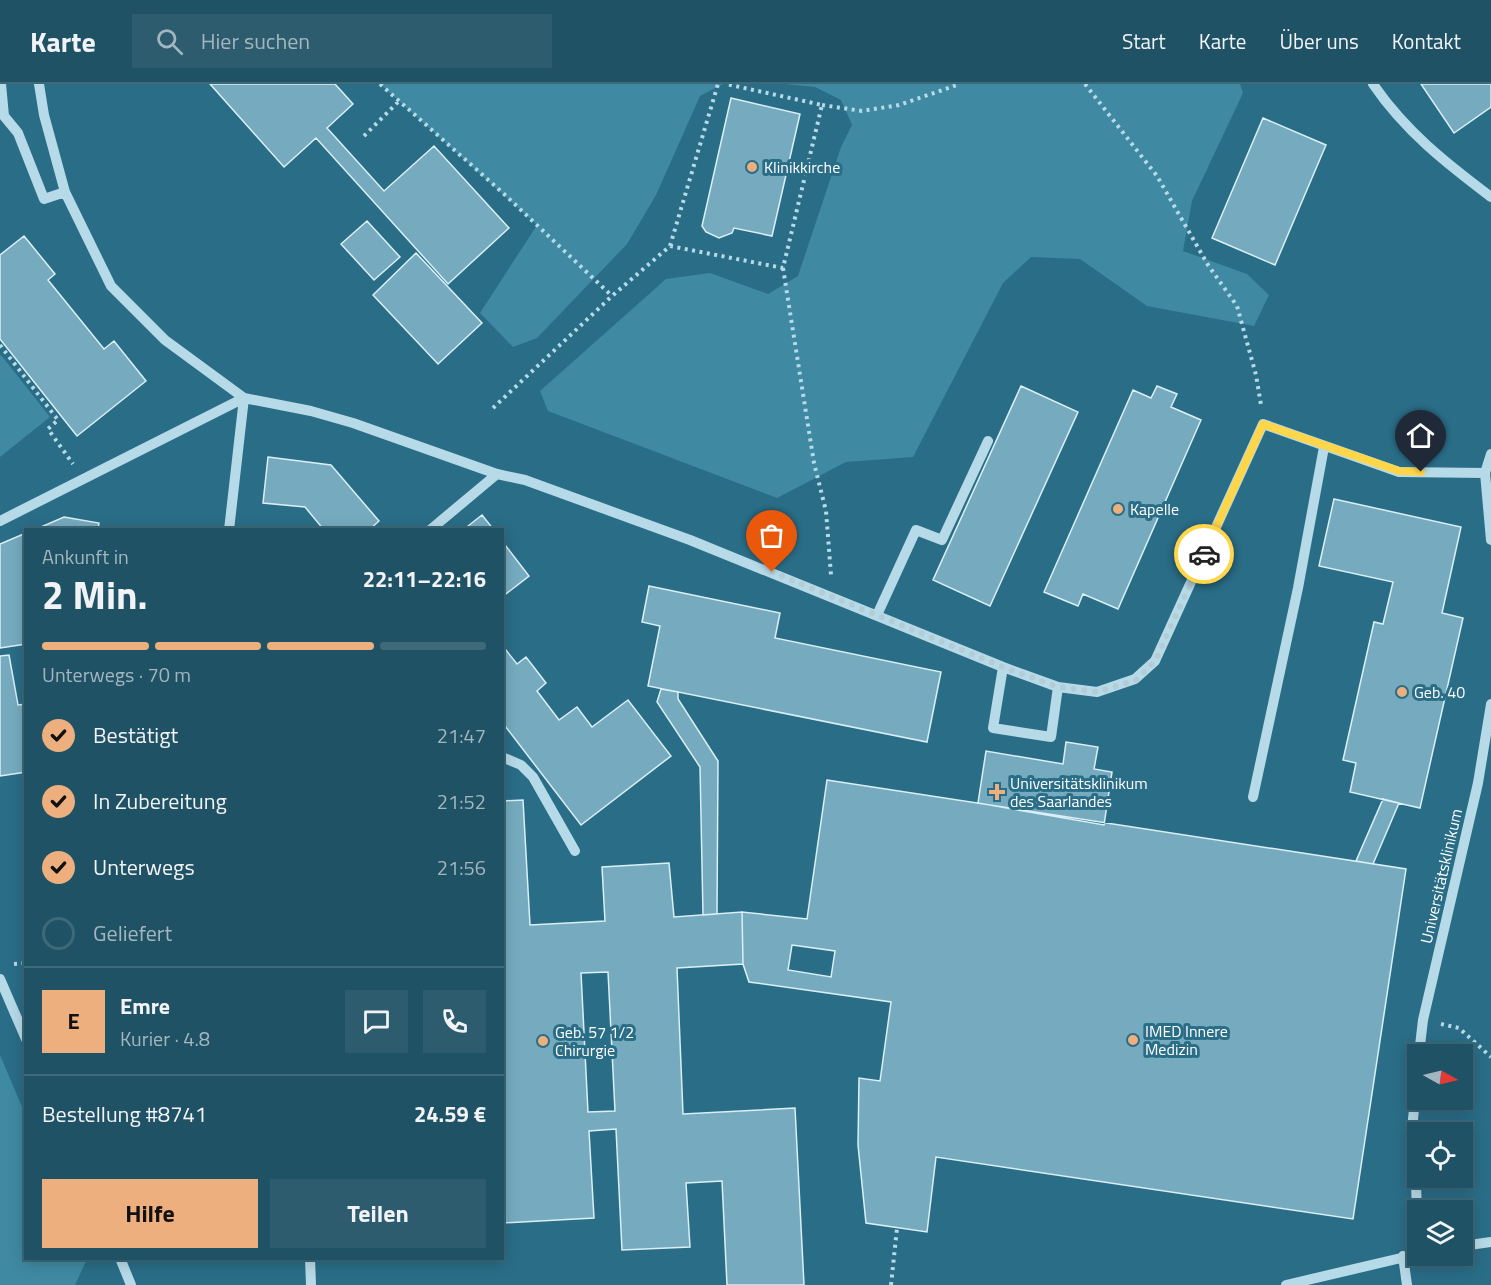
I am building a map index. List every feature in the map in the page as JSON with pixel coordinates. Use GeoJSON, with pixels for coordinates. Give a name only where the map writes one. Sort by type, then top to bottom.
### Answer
{"type":"FeatureCollection","features":[{"type":"Feature","properties":{"kind":"street"},"geometry":{"type":"LineString","coordinates":[[1,84],[2,116],[18,133],[44,199],[65,192]]}},
{"type":"Feature","properties":{"kind":"street"},"geometry":{"type":"LineString","coordinates":[[39,84],[44,115],[65,192],[111,286],[165,340],[244,398],[311,411],[353,423],[497,474],[525,480],[680,536],[1003,667],[1058,687],[1097,692],[1136,680],[1155,661],[1263,424],[1324,447],[1399,471],[1485,473]]}},
{"type":"Feature","properties":{"kind":"street"},"geometry":{"type":"LineString","coordinates":[[1373,84],[1405,126],[1436,154],[1491,197]]}},
{"type":"Feature","properties":{"kind":"street"},"geometry":{"type":"LineString","coordinates":[[0,521],[244,398]]}},
{"type":"Feature","properties":{"kind":"street"},"geometry":{"type":"LineString","coordinates":[[229,528],[244,398]]}},
{"type":"Feature","properties":{"kind":"street"},"geometry":{"type":"LineString","coordinates":[[877,615],[916,530],[942,540],[988,441]]}},
{"type":"Feature","properties":{"kind":"street"},"geometry":{"type":"LineString","coordinates":[[1253,797],[1298,588],[1324,447]]}},
{"type":"Feature","properties":{"kind":"street"},"geometry":{"type":"LineString","coordinates":[[1491,454],[1485,473],[1491,540]]}},
{"type":"Feature","properties":{"kind":"street"},"geometry":{"type":"LineString","coordinates":[[432,528],[497,474]]}},
{"type":"Feature","properties":{"kind":"street"},"geometry":{"type":"LineString","coordinates":[[1003,667],[993,728],[1051,737],[1058,687]]}},
{"type":"Feature","properties":{"kind":"street","name":"Universitätsklinikum"},"geometry":{"type":"LineString","coordinates":[[1420,1044],[1423,1020],[1478,783],[1491,704]]}},
{"type":"Feature","properties":{"kind":"street"},"geometry":{"type":"LineString","coordinates":[[504,758],[521,765],[533,777],[575,851]]}},
{"type":"Feature","properties":{"kind":"street"},"geometry":{"type":"LineString","coordinates":[[0,980],[24,1034]]}},
{"type":"Feature","properties":{"kind":"street"},"geometry":{"type":"LineString","coordinates":[[1414,1110],[1417,1200]]}},
{"type":"Feature","properties":{"kind":"street"},"geometry":{"type":"LineString","coordinates":[[1473,1244],[1491,1242]]}},
{"type":"Feature","properties":{"kind":"street"},"geometry":{"type":"LineString","coordinates":[[1286,1285],[1407,1255]]}},
{"type":"Feature","properties":{"kind":"street"},"geometry":{"type":"LineString","coordinates":[[1403,1256],[1407,1285]]}},
{"type":"Feature","properties":{"kind":"street"},"geometry":{"type":"LineString","coordinates":[[121,1260],[132,1285]]}},
{"type":"Feature","properties":{"kind":"street"},"geometry":{"type":"LineString","coordinates":[[310,1260],[311,1285]]}},
{"type":"Feature","properties":{"kind":"path"},"geometry":{"type":"LineString","coordinates":[[380,84],[503,193],[612,296]]}},
{"type":"Feature","properties":{"kind":"path"},"geometry":{"type":"LineString","coordinates":[[493,408],[612,296],[670,246],[718,84]]}},
{"type":"Feature","properties":{"kind":"path"},"geometry":{"type":"LineString","coordinates":[[726,84],[822,105],[862,111],[899,105],[960,84]]}},
{"type":"Feature","properties":{"kind":"path"},"geometry":{"type":"LineString","coordinates":[[1085,84],[1157,176],[1208,266],[1237,306],[1256,375],[1263,424]]}},
{"type":"Feature","properties":{"kind":"path"},"geometry":{"type":"LineString","coordinates":[[364,136],[398,102]]}},
{"type":"Feature","properties":{"kind":"path"},"geometry":{"type":"LineString","coordinates":[[822,105],[783,268],[814,463],[826,511],[832,597]]}},
{"type":"Feature","properties":{"kind":"path"},"geometry":{"type":"LineString","coordinates":[[670,246],[783,268]]}},
{"type":"Feature","properties":{"kind":"path"},"geometry":{"type":"LineString","coordinates":[[0,345],[58,420],[48,429],[84,479]]}},
{"type":"Feature","properties":{"kind":"path"},"geometry":{"type":"LineString","coordinates":[[1423,1020],[1459,1028],[1491,1057]]}},
{"type":"Feature","properties":{"kind":"path"},"geometry":{"type":"LineString","coordinates":[[891,1285],[897,1228]]}},
{"type":"Feature","properties":{"kind":"shaded area"},"geometry":{"type":"Polygon","coordinates":[[[380,84],[723,84],[700,96],[656,195],[627,244],[537,338],[513,347],[480,313],[537,225],[380,84]]]}},
{"type":"Feature","properties":{"kind":"shaded area"},"geometry":{"type":"Polygon","coordinates":[[[785,84],[1240,84],[1243,93],[1192,201],[1183,251],[1247,274],[1269,295],[1254,326],[1147,306],[1080,259],[1031,257],[1003,283],[913,457],[846,462],[777,498],[548,411],[540,391],[666,279],[710,273],[768,294],[798,276],[841,147],[852,125],[841,100],[815,87],[785,84]]]}},
{"type":"Feature","properties":{"kind":"shaded area"},"geometry":{"type":"Polygon","coordinates":[[[0,356],[50,417],[0,457],[0,356]]]}},
{"type":"Feature","properties":{"kind":"shaded area"},"geometry":{"type":"Polygon","coordinates":[[[0,1055],[24,1112],[24,1260],[87,1260],[75,1285],[0,1285],[0,1055]]]}},
{"type":"Feature","properties":{"kind":"building"},"geometry":{"type":"Polygon","coordinates":[[[210,84],[335,84],[353,104],[327,128],[384,191],[434,146],[509,228],[448,284],[316,138],[284,167],[210,84]]]}},
{"type":"Feature","properties":{"kind":"building"},"geometry":{"type":"Polygon","coordinates":[[[1421,84],[1491,84],[1491,107],[1454,133],[1421,84]]]}},
{"type":"Feature","properties":{"kind":"building","name":"Klinikkirche"},"geometry":{"type":"Polygon","coordinates":[[[731,98],[800,114],[772,236],[734,228],[732,233],[719,238],[706,232],[702,226],[731,98]]]}},
{"type":"Feature","properties":{"kind":"building"},"geometry":{"type":"Polygon","coordinates":[[[1263,118],[1326,145],[1275,265],[1212,238],[1263,118]]]}},
{"type":"Feature","properties":{"kind":"building"},"geometry":{"type":"Polygon","coordinates":[[[367,221],[400,257],[374,280],[341,244],[367,221]]]}},
{"type":"Feature","properties":{"kind":"building"},"geometry":{"type":"Polygon","coordinates":[[[24,236],[55,274],[48,280],[104,349],[114,341],[146,381],[77,436],[0,339],[0,255],[24,236]]]}},
{"type":"Feature","properties":{"kind":"building"},"geometry":{"type":"Polygon","coordinates":[[[416,253],[482,323],[438,364],[373,295],[416,253]]]}},
{"type":"Feature","properties":{"kind":"building"},"geometry":{"type":"Polygon","coordinates":[[[1021,386],[1078,412],[990,606],[933,580],[1021,386]]]}},
{"type":"Feature","properties":{"kind":"building"},"geometry":{"type":"Polygon","coordinates":[[[1157,386],[1177,394],[1171,407],[1201,420],[1118,609],[1083,594],[1078,606],[1044,592],[1133,390],[1151,398],[1157,386]]]}},
{"type":"Feature","properties":{"kind":"building"},"geometry":{"type":"Polygon","coordinates":[[[268,457],[331,465],[379,521],[371,528],[322,528],[305,507],[263,503],[268,457]]]}},
{"type":"Feature","properties":{"kind":"building","name":"Geb. 40"},"geometry":{"type":"Polygon","coordinates":[[[1334,499],[1461,527],[1442,613],[1463,618],[1420,808],[1350,792],[1356,763],[1343,760],[1374,622],[1383,624],[1393,582],[1319,566],[1334,499]]]}},
{"type":"Feature","properties":{"kind":"building"},"geometry":{"type":"Polygon","coordinates":[[[482,515],[492,528],[466,528],[482,515]]]}},
{"type":"Feature","properties":{"kind":"building"},"geometry":{"type":"Polygon","coordinates":[[[64,517],[99,523],[98,528],[39,528],[64,517]]]}},
{"type":"Feature","properties":{"kind":"building"},"geometry":{"type":"Polygon","coordinates":[[[24,534],[24,644],[0,648],[0,544],[24,534]]]}},
{"type":"Feature","properties":{"kind":"building"},"geometry":{"type":"Polygon","coordinates":[[[504,544],[529,576],[504,595],[504,544]]]}},
{"type":"Feature","properties":{"kind":"building"},"geometry":{"type":"Polygon","coordinates":[[[649,586],[780,613],[775,638],[941,672],[927,742],[648,686],[660,626],[642,622],[649,586]]]}},
{"type":"Feature","properties":{"kind":"building"},"geometry":{"type":"Polygon","coordinates":[[[504,648],[517,664],[526,657],[546,683],[537,691],[559,720],[577,707],[592,727],[628,700],[671,756],[581,825],[504,725],[504,648]]]}},
{"type":"Feature","properties":{"kind":"building"},"geometry":{"type":"Polygon","coordinates":[[[9,655],[18,705],[24,704],[24,772],[0,776],[0,656],[9,655]]]}},
{"type":"Feature","properties":{"kind":"building"},"geometry":{"type":"Polygon","coordinates":[[[661,689],[678,692],[678,699],[718,761],[717,914],[703,915],[700,767],[657,702],[661,689]]]}},
{"type":"Feature","properties":{"kind":"building"},"geometry":{"type":"Polygon","coordinates":[[[1066,742],[1098,747],[1094,769],[1112,772],[1104,825],[978,803],[986,751],[1063,764],[1066,742]]]}},
{"type":"Feature","properties":{"kind":"building","name":"IMED Innere Medizin"},"geometry":{"type":"Polygon","coordinates":[[[827,780],[1406,869],[1353,1219],[936,1157],[927,1232],[866,1223],[858,1145],[859,1078],[880,1081],[891,1002],[749,982],[743,964],[742,912],[807,919],[827,780]],[[792,945],[788,970],[831,977],[835,951],[792,945]]]}},
{"type":"Feature","properties":{"kind":"building"},"geometry":{"type":"Polygon","coordinates":[[[1383,799],[1399,803],[1373,864],[1356,861],[1383,799]]]}},
{"type":"Feature","properties":{"kind":"building","name":"Geb. 57 1/2 Chirurgie"},"geometry":{"type":"Polygon","coordinates":[[[523,800],[530,925],[605,921],[602,867],[669,863],[674,917],[742,912],[743,964],[677,968],[683,1114],[795,1108],[804,1285],[727,1285],[722,1181],[686,1183],[690,1247],[622,1250],[616,1129],[589,1131],[594,1218],[504,1223],[504,801],[523,800]],[[608,972],[581,973],[588,1112],[615,1111],[608,972]]]}},
{"type":"Feature","properties":{"kind":"way so far"},"geometry":{"type":"LineString","coordinates":[[772,572],[1003,667],[1058,687],[1097,692],[1136,680],[1155,661],[1204,554]]}},
{"type":"Feature","properties":{"kind":"place","name":"Klinikkirche"},"geometry":{"type":"Point","coordinates":[752,167]}},
{"type":"Feature","properties":{"kind":"place","name":"Kapelle"},"geometry":{"type":"Point","coordinates":[1118,509]}},
{"type":"Feature","properties":{"kind":"place","name":"Geb. 40"},"geometry":{"type":"Point","coordinates":[1402,692]}},
{"type":"Feature","properties":{"kind":"place","name":"Universitätsklinikum des Saarlandes"},"geometry":{"type":"Point","coordinates":[997,792]}},
{"type":"Feature","properties":{"kind":"place","name":"IMED Innere Medizin"},"geometry":{"type":"Point","coordinates":[1133,1040]}},
{"type":"Feature","properties":{"kind":"place","name":"Geb. 57 1/2 Chirurgie"},"geometry":{"type":"Point","coordinates":[543,1041]}},
{"type":"Feature","properties":{"kind":"route"},"geometry":{"type":"LineString","coordinates":[[1204,554],[1263,424],[1324,447],[1399,471],[1421,472]]}}]}
